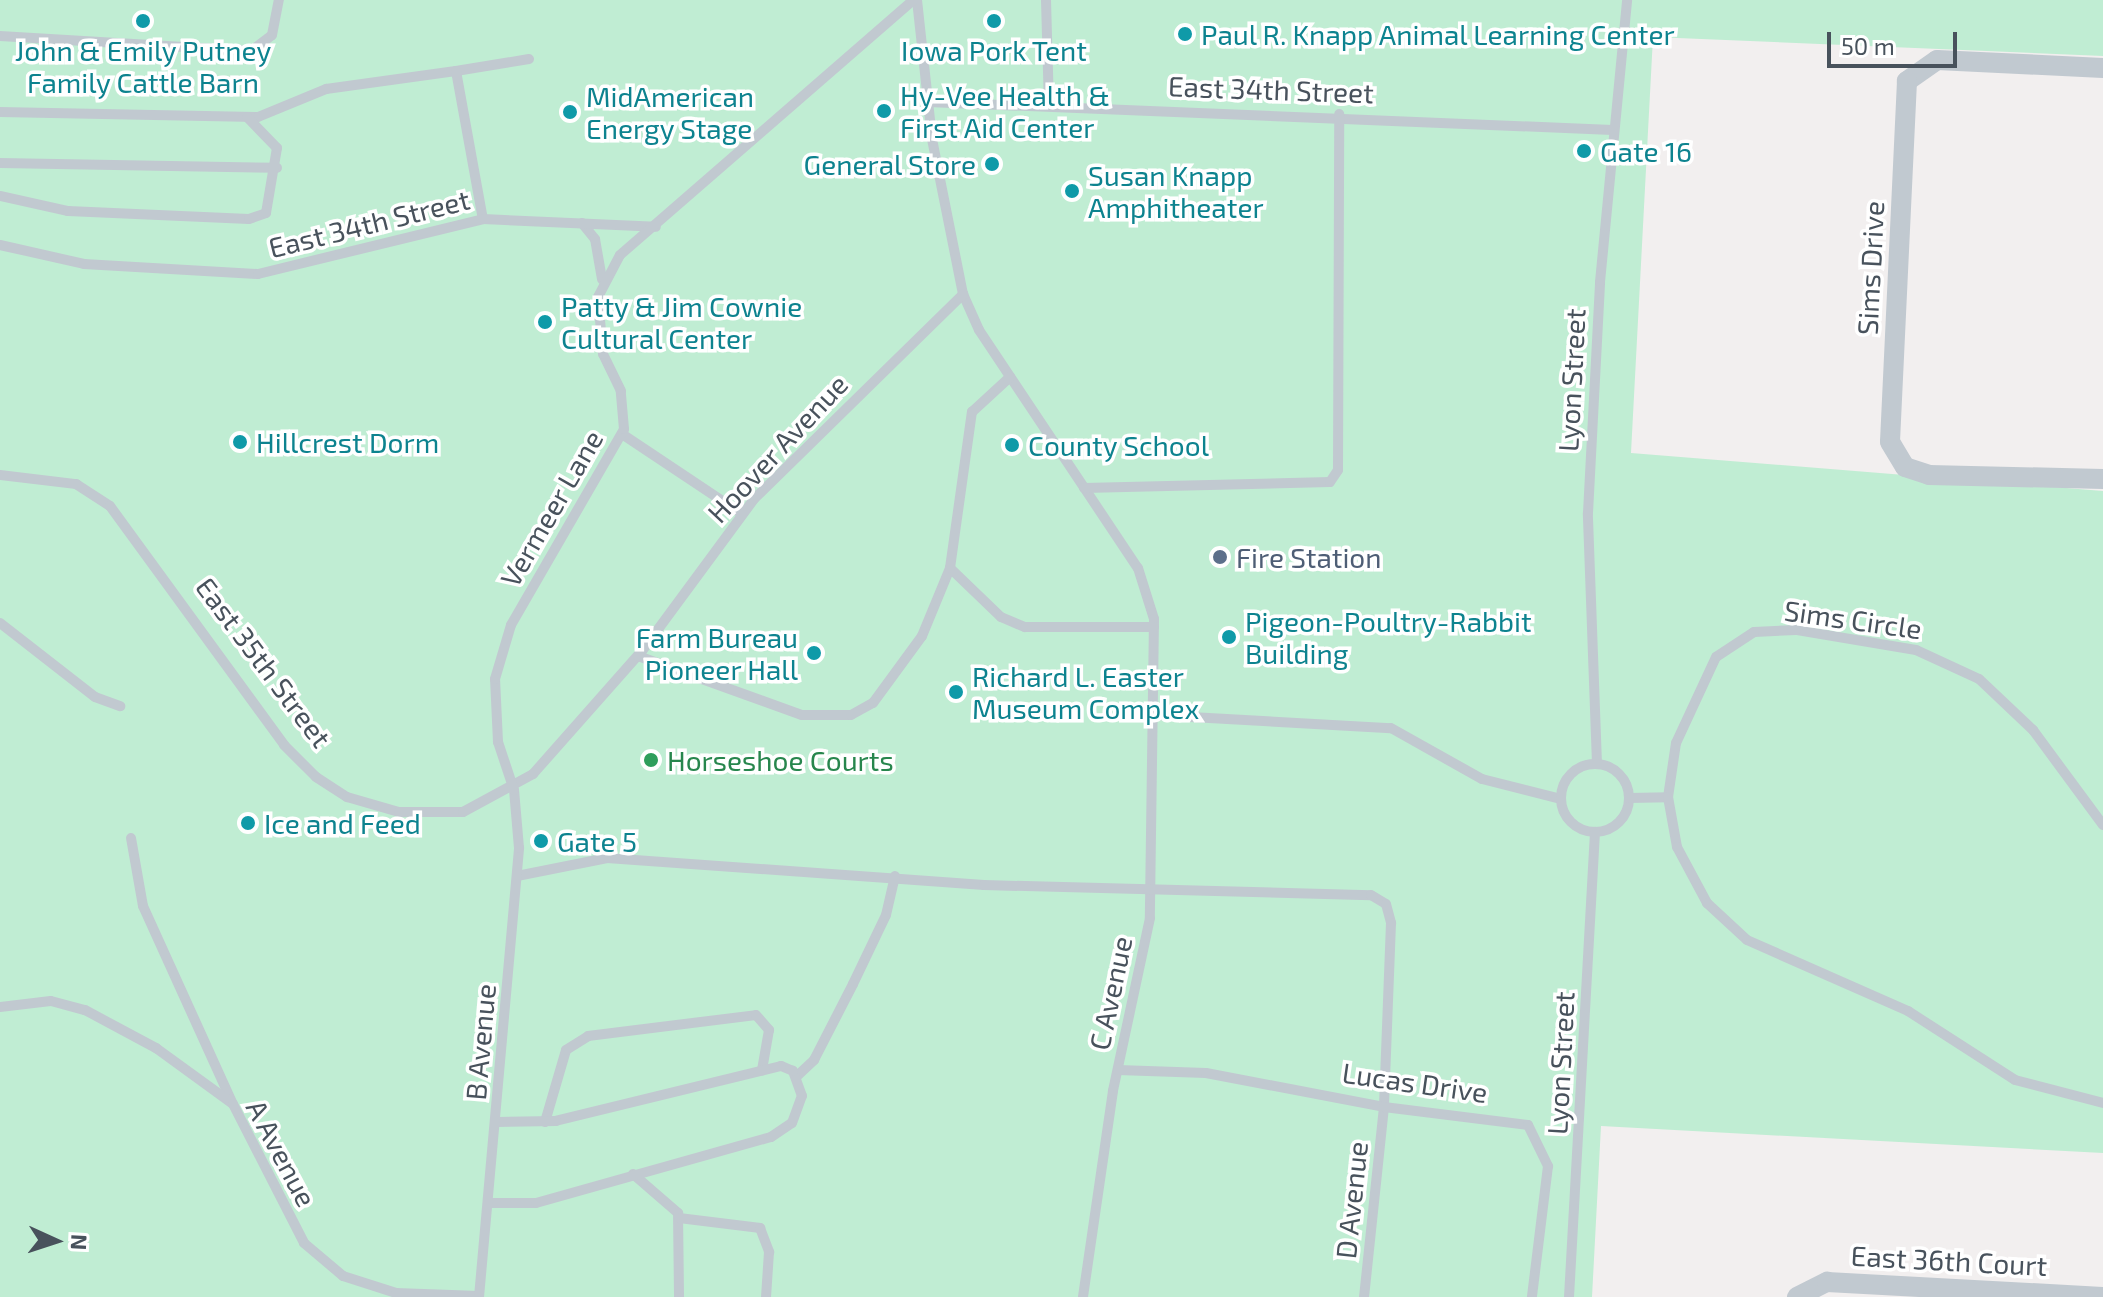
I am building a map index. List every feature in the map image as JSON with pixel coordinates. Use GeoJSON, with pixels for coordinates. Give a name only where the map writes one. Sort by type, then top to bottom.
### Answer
{"type":"FeatureCollection","features":[{"type":"Feature","properties":{"kind":"street","name":"Sims Drive"},"geometry":{"type":"LineString","coordinates":[[2103,68],[1937,60],[1907,81],[1890,442],[1905,467],[1929,475],[2103,479]]}},
{"type":"Feature","properties":{"kind":"street","name":"East 36th Court"},"geometry":{"type":"LineString","coordinates":[[1797,1297],[1827,1282],[2103,1297]]}},
{"type":"Feature","properties":{"kind":"lane"},"geometry":{"type":"LineString","coordinates":[[0,36],[251,51],[272,35],[279,0]]}},
{"type":"Feature","properties":{"kind":"lane","name":"C Avenue"},"geometry":{"type":"LineString","coordinates":[[915,0],[928,102],[963,294],[1010,377],[1138,568],[1154,627],[1151,892],[1142,974],[1118,1070],[1083,1297]]}},
{"type":"Feature","properties":{"kind":"lane","name":"Vermeer Lane"},"geometry":{"type":"LineString","coordinates":[[514,790],[498,742],[498,654],[622,434],[621,391],[603,354],[598,317],[602,287],[620,255],[915,0]]}},
{"type":"Feature","properties":{"kind":"lane"},"geometry":{"type":"LineString","coordinates":[[1046,0],[1049,106]]}},
{"type":"Feature","properties":{"kind":"lane","name":"Lyon Street"},"geometry":{"type":"LineString","coordinates":[[1597,764],[1588,513],[1612,130],[1627,0]]}},
{"type":"Feature","properties":{"kind":"lane"},"geometry":{"type":"LineString","coordinates":[[0,112],[245,116],[274,113],[326,89],[529,59]]}},
{"type":"Feature","properties":{"kind":"lane"},"geometry":{"type":"LineString","coordinates":[[456,71],[483,219]]}},
{"type":"Feature","properties":{"kind":"lane","name":"East 34th Street"},"geometry":{"type":"LineString","coordinates":[[928,102],[1339,114],[1612,130]]}},
{"type":"Feature","properties":{"kind":"lane"},"geometry":{"type":"LineString","coordinates":[[1084,488],[1330,482],[1338,470],[1339,114]]}},
{"type":"Feature","properties":{"kind":"lane"},"geometry":{"type":"LineString","coordinates":[[0,196],[68,211],[249,219],[266,213],[277,168],[277,148],[245,116]]}},
{"type":"Feature","properties":{"kind":"lane"},"geometry":{"type":"LineString","coordinates":[[0,163],[277,168]]}},
{"type":"Feature","properties":{"kind":"lane","name":"East 34th Street"},"geometry":{"type":"LineString","coordinates":[[0,245],[84,264],[258,274],[483,219],[656,227]]}},
{"type":"Feature","properties":{"kind":"lane"},"geometry":{"type":"LineString","coordinates":[[582,223],[602,260],[602,287]]}},
{"type":"Feature","properties":{"kind":"lane","name":"Hoover Avenue"},"geometry":{"type":"LineString","coordinates":[[514,790],[638,656],[742,514],[963,294]]}},
{"type":"Feature","properties":{"kind":"lane"},"geometry":{"type":"LineString","coordinates":[[638,656],[802,715],[851,715],[873,703],[901,672],[950,568],[972,412],[1010,377]]}},
{"type":"Feature","properties":{"kind":"lane"},"geometry":{"type":"LineString","coordinates":[[622,434],[742,514]]}},
{"type":"Feature","properties":{"kind":"lane","name":"East 35th Street"},"geometry":{"type":"LineString","coordinates":[[0,475],[76,484],[110,506],[284,745],[347,797],[399,812],[463,812],[514,790]]}},
{"type":"Feature","properties":{"kind":"lane"},"geometry":{"type":"LineString","coordinates":[[950,568],[1001,617],[1025,627],[1154,627]]}},
{"type":"Feature","properties":{"kind":"lane"},"geometry":{"type":"LineString","coordinates":[[0,623],[95,697],[120,706]]}},
{"type":"Feature","properties":{"kind":"lane","name":"Sims Circle"},"geometry":{"type":"LineString","coordinates":[[2103,825],[2033,730],[1979,679],[1916,650],[1796,630],[1754,632],[1716,657],[1676,743],[1668,797],[1677,847],[1707,903],[1747,940],[1908,1011],[2015,1080],[2103,1103]]}},
{"type":"Feature","properties":{"kind":"lane"},"geometry":{"type":"LineString","coordinates":[[1155,715],[1391,728],[1413,734],[1446,763],[1482,779],[1561,799]]}},
{"type":"Feature","properties":{"kind":"lane"},"geometry":{"type":"LineString","coordinates":[[1597,764],[1623,779],[1629,798],[1615,825],[1595,832],[1571,822],[1561,799],[1571,773],[1597,764]]}},
{"type":"Feature","properties":{"kind":"lane","name":"B Avenue"},"geometry":{"type":"LineString","coordinates":[[479,1297],[491,1203],[517,876],[514,790]]}},
{"type":"Feature","properties":{"kind":"lane"},"geometry":{"type":"LineString","coordinates":[[1629,798],[1668,797]]}},
{"type":"Feature","properties":{"kind":"lane","name":"Lyon Street"},"geometry":{"type":"LineString","coordinates":[[1569,1297],[1595,832]]}},
{"type":"Feature","properties":{"kind":"lane"},"geometry":{"type":"LineString","coordinates":[[131,838],[143,906],[233,1104]]}},
{"type":"Feature","properties":{"kind":"lane"},"geometry":{"type":"LineString","coordinates":[[517,876],[607,858],[1151,892]]}},
{"type":"Feature","properties":{"kind":"lane"},"geometry":{"type":"LineString","coordinates":[[796,1077],[814,1060],[853,984],[886,915],[895,876]]}},
{"type":"Feature","properties":{"kind":"lane","name":"D Avenue"},"geometry":{"type":"LineString","coordinates":[[1151,892],[1371,895],[1386,904],[1384,1107],[1364,1297]]}},
{"type":"Feature","properties":{"kind":"lane","name":"A Avenue"},"geometry":{"type":"LineString","coordinates":[[0,1007],[51,1001],[85,1010],[156,1048],[233,1104],[282,1206],[320,1260],[368,1288],[479,1297]]}},
{"type":"Feature","properties":{"kind":"lane"},"geometry":{"type":"LineString","coordinates":[[545,1122],[566,1050],[588,1036],[756,1015],[769,1030],[762,1070]]}},
{"type":"Feature","properties":{"kind":"lane"},"geometry":{"type":"LineString","coordinates":[[491,1203],[536,1203],[771,1137],[792,1123],[802,1096],[796,1077],[781,1066],[545,1122],[498,1122]]}},
{"type":"Feature","properties":{"kind":"lane","name":"Lucas Drive"},"geometry":{"type":"LineString","coordinates":[[1118,1070],[1206,1073],[1384,1107],[1498,1117],[1528,1125],[1540,1139],[1548,1166],[1532,1297]]}},
{"type":"Feature","properties":{"kind":"lane"},"geometry":{"type":"LineString","coordinates":[[633,1174],[667,1198],[679,1218],[679,1297]]}},
{"type":"Feature","properties":{"kind":"lane"},"geometry":{"type":"LineString","coordinates":[[679,1218],[760,1228],[769,1252],[766,1297]]}},
{"type":"Feature","properties":{"kind":"green space"},"geometry":{"type":"Polygon","coordinates":[[[0,0],[2103,0],[2103,56],[1653,37],[1631,453],[2103,491],[2103,1153],[1601,1126],[1592,1297],[0,1297],[0,0]]]}},
{"type":"Feature","properties":{"kind":"place","name":"John & Emily Putney Family Cattle Barn"},"geometry":{"type":"Point","coordinates":[143,21]}},
{"type":"Feature","properties":{"kind":"place","name":"Iowa Pork Tent"},"geometry":{"type":"Point","coordinates":[994,21]}},
{"type":"Feature","properties":{"kind":"place","name":"Paul R. Knapp Animal Learning Center"},"geometry":{"type":"Point","coordinates":[1185,34]}},
{"type":"Feature","properties":{"kind":"place","name":"Hy-Vee Health & First Aid Center"},"geometry":{"type":"Point","coordinates":[884,111]}},
{"type":"Feature","properties":{"kind":"place","name":"MidAmerican Energy Stage"},"geometry":{"type":"Point","coordinates":[570,112]}},
{"type":"Feature","properties":{"kind":"place","name":"Gate 16"},"geometry":{"type":"Point","coordinates":[1584,151]}},
{"type":"Feature","properties":{"kind":"place","name":"General Store"},"geometry":{"type":"Point","coordinates":[992,164]}},
{"type":"Feature","properties":{"kind":"place","name":"Susan Knapp Amphitheater"},"geometry":{"type":"Point","coordinates":[1072,191]}},
{"type":"Feature","properties":{"kind":"place","name":"Patty & Jim Cownie Cultural Center"},"geometry":{"type":"Point","coordinates":[545,322]}},
{"type":"Feature","properties":{"kind":"place","name":"Hillcrest Dorm"},"geometry":{"type":"Point","coordinates":[240,442]}},
{"type":"Feature","properties":{"kind":"place","name":"County School"},"geometry":{"type":"Point","coordinates":[1012,445]}},
{"type":"Feature","properties":{"kind":"place","name":"Fire Station"},"geometry":{"type":"Point","coordinates":[1220,557]}},
{"type":"Feature","properties":{"kind":"place","name":"Pigeon-Poultry-Rabbit Building"},"geometry":{"type":"Point","coordinates":[1229,637]}},
{"type":"Feature","properties":{"kind":"place","name":"Farm Bureau Pioneer Hall"},"geometry":{"type":"Point","coordinates":[814,653]}},
{"type":"Feature","properties":{"kind":"place","name":"Richard L. Easter Museum Complex"},"geometry":{"type":"Point","coordinates":[956,692]}},
{"type":"Feature","properties":{"kind":"place","name":"Horseshoe Courts"},"geometry":{"type":"Point","coordinates":[651,760]}},
{"type":"Feature","properties":{"kind":"place","name":"Ice and Feed"},"geometry":{"type":"Point","coordinates":[248,823]}},
{"type":"Feature","properties":{"kind":"place","name":"Gate 5"},"geometry":{"type":"Point","coordinates":[541,841]}}]}
